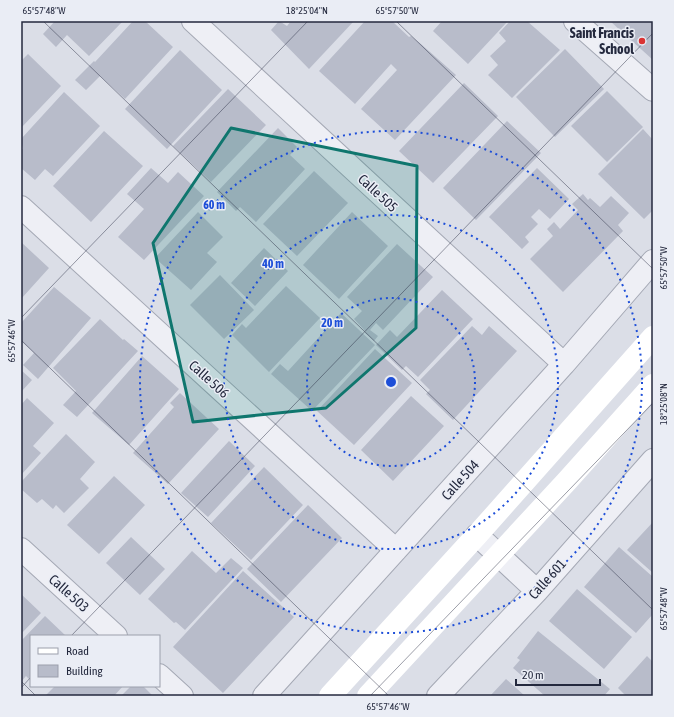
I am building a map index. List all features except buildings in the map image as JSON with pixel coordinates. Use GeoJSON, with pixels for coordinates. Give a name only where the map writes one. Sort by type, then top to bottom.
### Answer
{"type":"FeatureCollection","features":[{"type":"Feature","properties":{"kind":"street","name":"Calle 505"},"geometry":{"type":"LineString","coordinates":[[193,21],[564,364]]}},
{"type":"Feature","properties":{"kind":"street"},"geometry":{"type":"LineString","coordinates":[[575,21],[653,90]]}},
{"type":"Feature","properties":{"kind":"street","name":"Calle 506"},"geometry":{"type":"LineString","coordinates":[[21,207],[396,550]]}},
{"type":"Feature","properties":{"kind":"street","name":"Calle 504"},"geometry":{"type":"LineString","coordinates":[[264,696],[564,364],[653,261]]}},
{"type":"Feature","properties":{"kind":"street"},"geometry":{"type":"LineString","coordinates":[[330,696],[477,535],[653,337]]}},
{"type":"Feature","properties":{"kind":"street"},"geometry":{"type":"LineString","coordinates":[[368,696],[653,384]]}},
{"type":"Feature","properties":{"kind":"street","name":"Calle 601"},"geometry":{"type":"LineString","coordinates":[[438,696],[537,591],[653,460]]}},
{"type":"Feature","properties":{"kind":"street"},"geometry":{"type":"LineString","coordinates":[[477,535],[537,591]]}},
{"type":"Feature","properties":{"kind":"street","name":"Calle 503"},"geometry":{"type":"LineString","coordinates":[[21,549],[115,635]]}},
{"type":"Feature","properties":{"kind":"street"},"geometry":{"type":"LineString","coordinates":[[160,676],[182,696]]}},
{"type":"Feature","properties":{"kind":"highlighted area"},"geometry":{"type":"Polygon","coordinates":[[[231,128],[417,166],[416,328],[326,408],[193,422],[153,243],[231,128]]]}},
{"type":"Feature","properties":{"kind":"place","name":"Saint Francis School"},"geometry":{"type":"Point","coordinates":[642,41]}}]}
